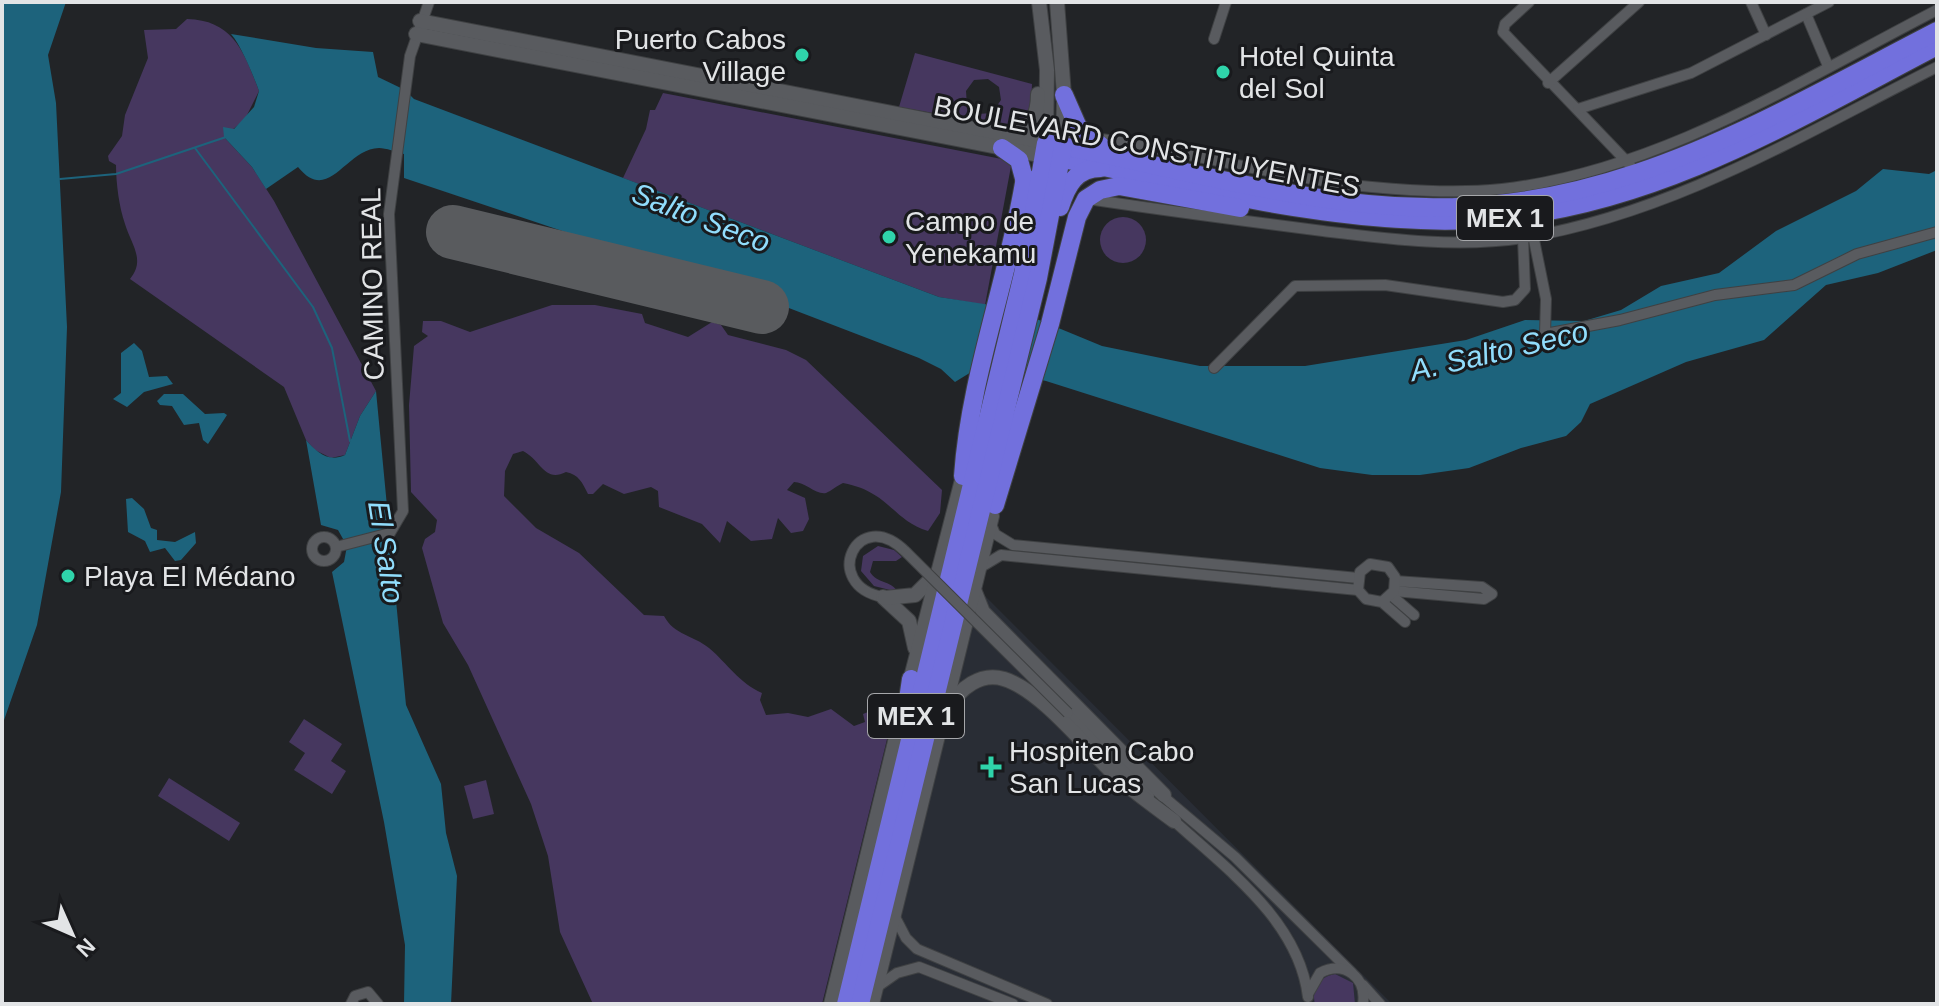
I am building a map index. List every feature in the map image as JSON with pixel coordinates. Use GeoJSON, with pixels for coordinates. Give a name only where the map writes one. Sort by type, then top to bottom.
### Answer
{"type":"FeatureCollection","features":[{"type":"Feature","properties":{"kind":"highway","name":"BOULEVARD CONSTITUYENTES"},"geometry":{"type":"LineString","coordinates":[[1107,160],[1291,207],[1410,220],[1498,219],[1559,209],[1726,140],[1937,31]]}},
{"type":"Feature","properties":{"kind":"highway","name":"BOULEVARD CONSTITUYENTES"},"geometry":{"type":"LineString","coordinates":[[1054,151],[1368,204],[1441,206],[1540,198],[1742,148],[1937,46]]}},
{"type":"Feature","properties":{"kind":"highway"},"geometry":{"type":"LineString","coordinates":[[1064,95],[1074,119],[1107,160]]}},
{"type":"Feature","properties":{"kind":"highway"},"geometry":{"type":"LineString","coordinates":[[1003,141],[1019,160],[1025,177],[1032,267]]}},
{"type":"Feature","properties":{"kind":"highway","name":"MEX 1"},"geometry":{"type":"LineString","coordinates":[[846,1002],[1032,267],[1054,151]]}},
{"type":"Feature","properties":{"kind":"highway","name":"MEX 1"},"geometry":{"type":"LineString","coordinates":[[1032,267],[1071,181],[1107,160]]}},
{"type":"Feature","properties":{"kind":"highway"},"geometry":{"type":"LineString","coordinates":[[963,476],[975,394],[1025,177]]}},
{"type":"Feature","properties":{"kind":"highway"},"geometry":{"type":"LineString","coordinates":[[991,519],[1050,324],[1077,217],[1086,199],[1100,190],[1119,186],[1245,209],[1291,207]]}},
{"type":"Feature","properties":{"kind":"highway"},"geometry":{"type":"LineString","coordinates":[[963,476],[990,431]]}},
{"type":"Feature","properties":{"kind":"highway","name":"MEX 1"},"geometry":{"type":"LineString","coordinates":[[846,1002],[947,654],[988,480],[990,431]]}},
{"type":"Feature","properties":{"kind":"highway"},"geometry":{"type":"LineString","coordinates":[[988,480],[991,519]]}},
{"type":"Feature","properties":{"kind":"highway"},"geometry":{"type":"LineString","coordinates":[[941,722],[947,654]]}},
{"type":"Feature","properties":{"kind":"highway"},"geometry":{"type":"LineString","coordinates":[[890,822],[913,670]]}},
{"type":"Feature","properties":{"kind":"main road"},"geometry":{"type":"LineString","coordinates":[[1003,141],[1024,128],[1038,111],[1036,2]]}},
{"type":"Feature","properties":{"kind":"main road"},"geometry":{"type":"LineString","coordinates":[[1036,2],[1047,70],[1054,151]]}},
{"type":"Feature","properties":{"kind":"main road"},"geometry":{"type":"LineString","coordinates":[[1054,151],[1064,95],[1057,2]]}},
{"type":"Feature","properties":{"kind":"main road","name":"BOULEVARD CONSTITUYENTES"},"geometry":{"type":"LineString","coordinates":[[418,27],[1054,151]]}},
{"type":"Feature","properties":{"kind":"main road"},"geometry":{"type":"LineString","coordinates":[[846,1002],[913,670],[963,476]]}},
{"type":"Feature","properties":{"kind":"main road"},"geometry":{"type":"LineString","coordinates":[[872,1004],[991,519]]}},
{"type":"Feature","properties":{"kind":"main road"},"geometry":{"type":"LineString","coordinates":[[883,597],[915,595],[930,583],[937,572]]}},
{"type":"Feature","properties":{"kind":"main road"},"geometry":{"type":"LineString","coordinates":[[977,579],[976,601],[983,612],[1164,795]]}},
{"type":"Feature","properties":{"kind":"main road"},"geometry":{"type":"LineString","coordinates":[[883,597],[901,611],[910,624],[913,670]]}},
{"type":"Feature","properties":{"kind":"main road"},"geometry":{"type":"LineString","coordinates":[[941,722],[956,697],[974,682],[994,677],[1011,682],[1046,708],[1118,778],[1174,821]]}},
{"type":"Feature","properties":{"kind":"street","name":"CAMINO REAL"},"geometry":{"type":"LineString","coordinates":[[336,547],[388,534],[400,521],[403,505],[389,230],[405,90],[418,27],[429,2]]}},
{"type":"Feature","properties":{"kind":"street"},"geometry":{"type":"LineString","coordinates":[[1214,39],[1226,2]]}},
{"type":"Feature","properties":{"kind":"street"},"geometry":{"type":"LineString","coordinates":[[1529,2],[1503,28],[1548,83],[1578,109],[1638,174]]}},
{"type":"Feature","properties":{"kind":"street"},"geometry":{"type":"LineString","coordinates":[[1548,83],[1639,2]]}},
{"type":"Feature","properties":{"kind":"street"},"geometry":{"type":"LineString","coordinates":[[1751,2],[1766,35]]}},
{"type":"Feature","properties":{"kind":"street"},"geometry":{"type":"LineString","coordinates":[[1578,109],[1691,73],[1829,2]]}},
{"type":"Feature","properties":{"kind":"street"},"geometry":{"type":"LineString","coordinates":[[1088,137],[1318,180],[1413,189],[1505,188],[1638,174],[1710,127],[1937,10]]}},
{"type":"Feature","properties":{"kind":"street"},"geometry":{"type":"LineString","coordinates":[[1806,14],[1828,66]]}},
{"type":"Feature","properties":{"kind":"street"},"geometry":{"type":"LineString","coordinates":[[1086,199],[1373,237],[1442,242],[1528,236],[1643,208],[1690,191],[1937,67]]}},
{"type":"Feature","properties":{"kind":"street"},"geometry":{"type":"LineString","coordinates":[[1528,236],[1546,299],[1545,334],[1620,320],[1715,295],[1794,285],[1857,254],[1937,232]]}},
{"type":"Feature","properties":{"kind":"street"},"geometry":{"type":"LineString","coordinates":[[1214,368],[1295,286],[1385,285],[1503,302],[1515,300],[1525,289],[1528,236]]}},
{"type":"Feature","properties":{"kind":"street"},"geometry":{"type":"LineString","coordinates":[[991,519],[995,534],[1013,545],[1358,590]]}},
{"type":"Feature","properties":{"kind":"street"},"geometry":{"type":"LineString","coordinates":[[883,597],[864,591],[854,580],[849,566],[852,551],[863,540],[877,535],[889,538],[906,552],[1174,821],[1221,863],[1281,928],[1300,963],[1309,1002]]}},
{"type":"Feature","properties":{"kind":"street"},"geometry":{"type":"LineString","coordinates":[[977,579],[987,561],[998,555],[1300,571],[1358,578]]}},
{"type":"Feature","properties":{"kind":"street"},"geometry":{"type":"LineString","coordinates":[[1391,592],[1484,599],[1492,594],[1482,587],[1391,592],[1366,599],[1358,590],[1358,578],[1364,567],[1376,563],[1388,567],[1391,592],[1409,618]]}},
{"type":"Feature","properties":{"kind":"street"},"geometry":{"type":"LineString","coordinates":[[1300,571],[1300,584]]}},
{"type":"Feature","properties":{"kind":"street"},"geometry":{"type":"LineString","coordinates":[[1117,762],[1164,795],[1235,857],[1380,1004]]}},
{"type":"Feature","properties":{"kind":"street"},"geometry":{"type":"LineString","coordinates":[[894,915],[906,938],[917,949],[1047,1004]]}},
{"type":"Feature","properties":{"kind":"street"},"geometry":{"type":"LineString","coordinates":[[877,987],[897,973],[919,967],[1013,1004]]}},
{"type":"Feature","properties":{"kind":"street"},"geometry":{"type":"LineString","coordinates":[[1309,1002],[1313,980],[1324,971],[1337,968],[1356,977]]}},
{"type":"Feature","properties":{"kind":"street"},"geometry":{"type":"LineString","coordinates":[[1356,977],[1363,1004]]}},
{"type":"Feature","properties":{"kind":"street"},"geometry":{"type":"LineString","coordinates":[[351,1004],[355,996],[368,992],[378,1004]]}},
{"type":"Feature","properties":{"kind":"shaded area"},"geometry":{"type":"Polygon","coordinates":[[[187,19],[216,25],[227,32],[242,52],[259,91],[245,119],[224,137],[252,167],[274,201],[376,391],[360,416],[345,455],[331,458],[315,450],[306,440],[284,387],[130,279],[137,265],[136,252],[121,210],[116,165],[109,161],[108,156],[122,136],[125,115],[148,58],[144,30],[176,29],[187,19]]]}},
{"type":"Feature","properties":{"kind":"shaded area"},"geometry":{"type":"Polygon","coordinates":[[[915,53],[1032,84],[1031,109],[1024,120],[1006,126],[899,107],[915,53]],[[988,79],[974,80],[966,91],[967,106],[978,114],[992,113],[1001,100],[999,87],[988,79]]]}},
{"type":"Feature","properties":{"kind":"shaded area","name":"Campo de Yenekamu"},"geometry":{"type":"Polygon","coordinates":[[[663,93],[1012,161],[985,305],[939,297],[623,178],[646,129],[650,110],[655,110],[663,93]]]}},
{"type":"Feature","properties":{"kind":"shaded area"},"geometry":{"type":"Polygon","coordinates":[[[1123,217],[1140,223],[1146,240],[1140,257],[1123,263],[1106,257],[1100,240],[1106,223],[1123,217]]]}},
{"type":"Feature","properties":{"kind":"shaded area"},"geometry":{"type":"Polygon","coordinates":[[[552,305],[595,305],[642,314],[645,323],[688,337],[712,322],[721,325],[728,335],[786,350],[806,360],[942,490],[940,513],[928,531],[906,520],[881,499],[859,487],[843,483],[822,493],[794,482],[787,490],[805,498],[809,519],[803,531],[791,533],[778,518],[772,539],[751,541],[727,521],[720,543],[702,524],[659,507],[658,491],[651,487],[624,494],[603,484],[593,494],[588,494],[574,475],[566,472],[559,475],[547,473],[523,451],[513,454],[505,471],[504,496],[536,528],[579,553],[644,615],[664,616],[678,631],[709,648],[740,679],[762,693],[760,700],[766,715],[788,713],[808,717],[831,709],[854,726],[865,722],[863,714],[873,710],[891,723],[822,1004],[593,1004],[560,932],[548,856],[531,804],[468,665],[443,623],[422,548],[425,539],[435,532],[437,520],[411,492],[409,405],[414,346],[428,336],[422,332],[423,321],[441,321],[470,332],[552,305]]]}},
{"type":"Feature","properties":{"kind":"shaded area"},"geometry":{"type":"Polygon","coordinates":[[[878,546],[894,550],[902,557],[896,561],[873,561],[870,572],[898,592],[874,586],[861,571],[863,556],[878,546]]]}},
{"type":"Feature","properties":{"kind":"shaded area"},"geometry":{"type":"Polygon","coordinates":[[[979,590],[1392,1004],[878,1004],[979,590]]]}},
{"type":"Feature","properties":{"kind":"shaded area"},"geometry":{"type":"Polygon","coordinates":[[[304,719],[342,744],[331,761],[346,771],[332,794],[294,770],[305,753],[289,742],[304,719]]]}},
{"type":"Feature","properties":{"kind":"shaded area"},"geometry":{"type":"Polygon","coordinates":[[[169,778],[240,823],[229,841],[158,796],[169,778]]]}},
{"type":"Feature","properties":{"kind":"shaded area"},"geometry":{"type":"Polygon","coordinates":[[[486,780],[494,814],[473,819],[464,786],[486,780]]]}},
{"type":"Feature","properties":{"kind":"shaded area"},"geometry":{"type":"Polygon","coordinates":[[[1335,974],[1353,983],[1355,1004],[1315,1004],[1314,993],[1318,984],[1335,974]]]}},
{"type":"Feature","properties":{"kind":"water"},"geometry":{"type":"Polygon","coordinates":[[[2,2],[66,2],[48,55],[56,103],[67,327],[61,492],[37,625],[2,726],[2,2]]]}},
{"type":"Feature","properties":{"kind":"water","name":"A. Salto Seco"},"geometry":{"type":"Polygon","coordinates":[[[231,34],[316,48],[373,52],[378,77],[405,90],[414,99],[939,297],[1010,308],[1102,346],[1200,366],[1305,366],[1466,340],[1525,320],[1584,321],[1621,310],[1661,286],[1719,273],[1776,231],[1856,191],[1883,169],[1929,174],[1937,170],[1937,250],[1878,273],[1826,285],[1764,340],[1686,362],[1590,404],[1581,422],[1566,436],[1521,448],[1469,468],[1420,475],[1372,475],[1320,468],[1046,381],[981,366],[955,382],[941,369],[919,358],[768,300],[404,178],[404,154],[388,149],[367,151],[328,178],[319,180],[309,177],[298,167],[266,189],[252,167],[224,137],[223,127],[234,129],[254,107],[259,91],[231,34]]]}},
{"type":"Feature","properties":{"kind":"water"},"geometry":{"type":"Polygon","coordinates":[[[134,343],[142,351],[149,377],[167,376],[173,384],[144,392],[127,407],[113,399],[121,393],[121,353],[134,343]]]}},
{"type":"Feature","properties":{"kind":"water"},"geometry":{"type":"Polygon","coordinates":[[[376,391],[406,705],[441,784],[446,833],[457,876],[451,1004],[404,1004],[405,945],[384,822],[332,572],[344,562],[347,546],[338,530],[321,525],[306,440],[328,457],[345,455],[360,416],[376,391]]]}},
{"type":"Feature","properties":{"kind":"water"},"geometry":{"type":"Polygon","coordinates":[[[164,394],[183,394],[205,414],[227,415],[208,444],[203,440],[199,423],[184,425],[172,406],[160,405],[157,401],[164,394]]]}},
{"type":"Feature","properties":{"kind":"water"},"geometry":{"type":"Polygon","coordinates":[[[132,498],[144,509],[151,528],[157,530],[157,540],[175,542],[195,532],[196,543],[181,560],[175,561],[165,548],[150,552],[145,541],[128,532],[126,499],[132,498]]]}},
{"type":"Feature","properties":{"kind":"waterway","name":"Salto Seco"},"geometry":{"type":"LineString","coordinates":[[60,179],[116,174],[226,137]]}},
{"type":"Feature","properties":{"kind":"waterway","name":"El Salto"},"geometry":{"type":"LineString","coordinates":[[195,148],[313,307],[332,348],[350,441]]}},
{"type":"Feature","properties":{"kind":"runway"},"geometry":{"type":"LineString","coordinates":[[453,232],[762,307]]}},
{"type":"Feature","properties":{"kind":"place","name":"Puerto Cabos Village"},"geometry":{"type":"Point","coordinates":[802,55]}},
{"type":"Feature","properties":{"kind":"place","name":"Hotel Quinta del Sol"},"geometry":{"type":"Point","coordinates":[1223,72]}},
{"type":"Feature","properties":{"kind":"place","name":"Campo de Yenekamu"},"geometry":{"type":"Point","coordinates":[889,237]}},
{"type":"Feature","properties":{"kind":"place","name":"Playa El Médano"},"geometry":{"type":"Point","coordinates":[68,576]}},
{"type":"Feature","properties":{"kind":"place","name":"Hospiten Cabo San Lucas"},"geometry":{"type":"Point","coordinates":[991,767]}}]}
